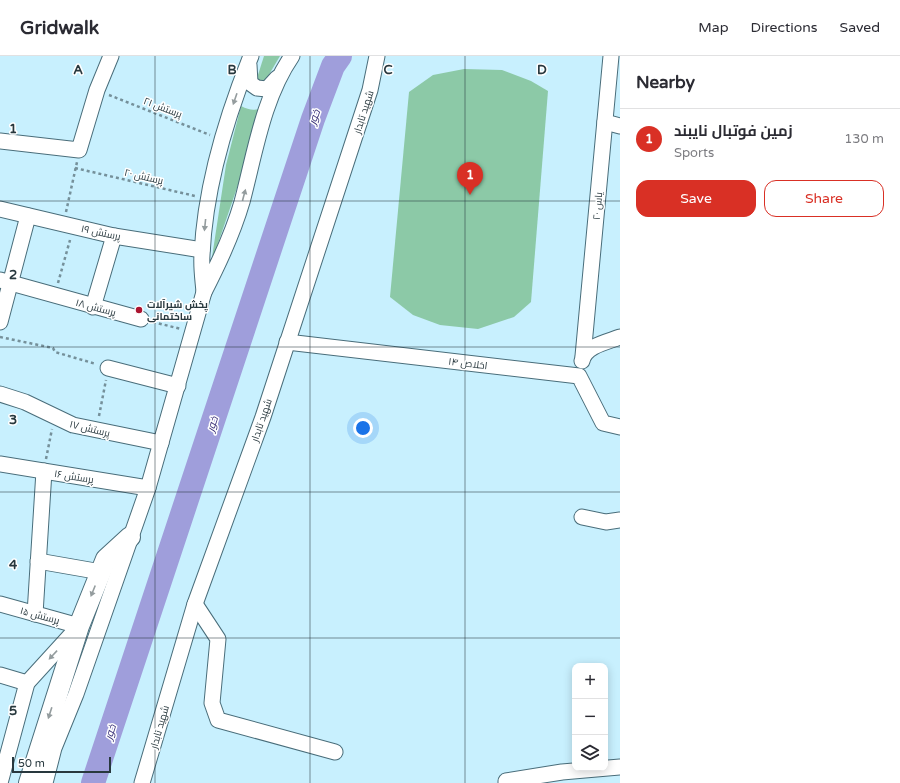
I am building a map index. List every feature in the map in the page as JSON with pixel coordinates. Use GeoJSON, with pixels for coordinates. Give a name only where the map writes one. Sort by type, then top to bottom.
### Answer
{"type":"FeatureCollection","features":[{"type":"Feature","properties":{"kind":"main road"},"geometry":{"type":"LineString","coordinates":[[29,783],[79,626],[106,559],[130,537]]}},
{"type":"Feature","properties":{"kind":"street"},"geometry":{"type":"LineString","coordinates":[[0,141],[78,150],[97,90],[111,56]]}},
{"type":"Feature","properties":{"kind":"street"},"geometry":{"type":"LineString","coordinates":[[250,59],[250,83],[257,88],[267,89],[280,74],[292,56]]}},
{"type":"Feature","properties":{"kind":"street","name":"شهید تابدار"},"geometry":{"type":"LineString","coordinates":[[142,783],[195,604],[263,417],[370,90],[377,56]]}},
{"type":"Feature","properties":{"kind":"street","name":"یاس ۲۰"},"geometry":{"type":"LineString","coordinates":[[579,376],[611,56]]}},
{"type":"Feature","properties":{"kind":"street"},"geometry":{"type":"LineString","coordinates":[[204,292],[202,250],[205,219],[222,140],[250,59]]}},
{"type":"Feature","properties":{"kind":"street"},"geometry":{"type":"LineString","coordinates":[[45,783],[54,748],[76,694],[148,488],[204,292],[223,255],[241,204],[259,136],[280,74]]}},
{"type":"Feature","properties":{"kind":"street"},"geometry":{"type":"LineString","coordinates":[[605,122],[620,126]]}},
{"type":"Feature","properties":{"kind":"street","name":"پرستش ۱۹"},"geometry":{"type":"LineString","coordinates":[[0,209],[114,236],[202,250]]}},
{"type":"Feature","properties":{"kind":"street"},"geometry":{"type":"LineString","coordinates":[[0,322],[6,282],[28,216]]}},
{"type":"Feature","properties":{"kind":"street"},"geometry":{"type":"LineString","coordinates":[[93,307],[114,236]]}},
{"type":"Feature","properties":{"kind":"street","name":"پرستش ۱۸"},"geometry":{"type":"LineString","coordinates":[[6,282],[141,319]]}},
{"type":"Feature","properties":{"kind":"street"},"geometry":{"type":"LineString","coordinates":[[582,356],[592,348],[620,337]]}},
{"type":"Feature","properties":{"kind":"street","name":"اخلاص ۱۴"},"geometry":{"type":"LineString","coordinates":[[287,342],[579,376]]}},
{"type":"Feature","properties":{"kind":"street"},"geometry":{"type":"LineString","coordinates":[[108,368],[178,386]]}},
{"type":"Feature","properties":{"kind":"street"},"geometry":{"type":"LineString","coordinates":[[579,376],[603,423],[620,427]]}},
{"type":"Feature","properties":{"kind":"street","name":"پرستش ۱۷"},"geometry":{"type":"LineString","coordinates":[[0,394],[25,402],[73,425],[96,431],[161,443]]}},
{"type":"Feature","properties":{"kind":"street","name":"پرستش ۱۶"},"geometry":{"type":"LineString","coordinates":[[0,464],[148,488]]}},
{"type":"Feature","properties":{"kind":"street"},"geometry":{"type":"LineString","coordinates":[[35,614],[44,471]]}},
{"type":"Feature","properties":{"kind":"street"},"geometry":{"type":"LineString","coordinates":[[582,517],[606,522],[620,520]]}},
{"type":"Feature","properties":{"kind":"street"},"geometry":{"type":"LineString","coordinates":[[38,561],[101,572]]}},
{"type":"Feature","properties":{"kind":"street","name":"پرستش ۱۵"},"geometry":{"type":"LineString","coordinates":[[0,604],[79,626]]}},
{"type":"Feature","properties":{"kind":"street"},"geometry":{"type":"LineString","coordinates":[[195,604],[218,639],[212,703],[218,720],[335,752]]}},
{"type":"Feature","properties":{"kind":"street"},"geometry":{"type":"LineString","coordinates":[[1,776],[27,683],[79,626]]}},
{"type":"Feature","properties":{"kind":"street"},"geometry":{"type":"LineString","coordinates":[[0,675],[27,683]]}},
{"type":"Feature","properties":{"kind":"street"},"geometry":{"type":"LineString","coordinates":[[506,783],[506,781],[562,772],[620,767]]}},
{"type":"Feature","properties":{"kind":"path","name":"پرستش ۲۱"},"geometry":{"type":"LineString","coordinates":[[97,90],[222,140]]}},
{"type":"Feature","properties":{"kind":"path"},"geometry":{"type":"LineString","coordinates":[[54,295],[69,225],[78,150]]}},
{"type":"Feature","properties":{"kind":"path","name":"پرستش ۲۰"},"geometry":{"type":"LineString","coordinates":[[76,168],[209,200]]}},
{"type":"Feature","properties":{"kind":"path"},"geometry":{"type":"LineString","coordinates":[[141,319],[193,332]]}},
{"type":"Feature","properties":{"kind":"path"},"geometry":{"type":"LineString","coordinates":[[0,337],[53,348],[55,352],[108,368],[96,431]]}},
{"type":"Feature","properties":{"kind":"path"},"geometry":{"type":"LineString","coordinates":[[44,471],[54,416]]}},
{"type":"Feature","properties":{"kind":"green space"},"geometry":{"type":"Polygon","coordinates":[[[264,56],[280,56],[264,83],[258,81],[257,78],[264,56]]]}},
{"type":"Feature","properties":{"kind":"green space"},"geometry":{"type":"Polygon","coordinates":[[[464,69],[502,70],[531,81],[548,91],[531,302],[514,317],[478,329],[440,325],[413,315],[390,297],[409,92],[433,75],[464,69]]]}},
{"type":"Feature","properties":{"kind":"green space"},"geometry":{"type":"Polygon","coordinates":[[[241,106],[253,110],[265,106],[211,264],[226,165],[241,106]]]}},
{"type":"Feature","properties":{"kind":"waterway","name":"خور"},"geometry":{"type":"LineString","coordinates":[[93,783],[313,119],[333,66],[340,56]]}},
{"type":"Feature","properties":{"kind":"place","name":"زمین فوتبال نایبند"},"geometry":{"type":"Point","coordinates":[470,195]}},
{"type":"Feature","properties":{"kind":"place","name":"پخش شیرآلات ساختمانی"},"geometry":{"type":"Point","coordinates":[139,310]}}]}
